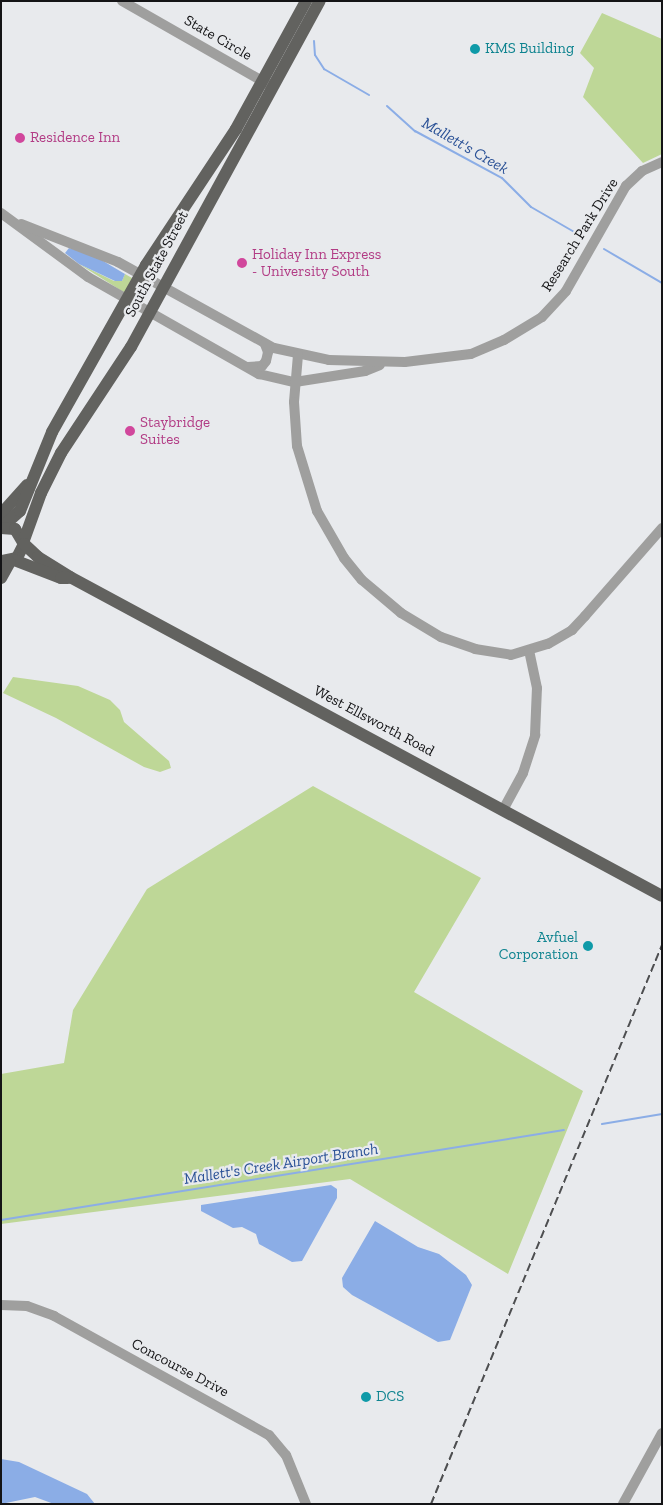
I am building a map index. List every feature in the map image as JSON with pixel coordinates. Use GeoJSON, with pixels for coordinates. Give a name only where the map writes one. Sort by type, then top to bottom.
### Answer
{"type":"FeatureCollection","features":[{"type":"Feature","properties":{"kind":"main road","name":"South State Street"},"geometry":{"type":"LineString","coordinates":[[281,59],[306,1]]}},
{"type":"Feature","properties":{"kind":"main road","name":"South State Street"},"geometry":{"type":"LineString","coordinates":[[8,561],[21,554],[43,488],[55,465],[164,288],[267,84],[281,59],[320,1]]}},
{"type":"Feature","properties":{"kind":"main road","name":"South State Street"},"geometry":{"type":"LineString","coordinates":[[2,528],[20,511],[45,447],[141,275],[267,84]]}},
{"type":"Feature","properties":{"kind":"main road"},"geometry":{"type":"LineString","coordinates":[[179,258],[200,211],[202,200],[198,187]]}},
{"type":"Feature","properties":{"kind":"main road"},"geometry":{"type":"LineString","coordinates":[[80,383],[78,391],[80,399],[88,403],[96,400]]}},
{"type":"Feature","properties":{"kind":"main road"},"geometry":{"type":"LineString","coordinates":[[55,465],[55,452],[69,430],[60,418]]}},
{"type":"Feature","properties":{"kind":"main road"},"geometry":{"type":"LineString","coordinates":[[43,488],[36,483],[46,458],[45,447]]}},
{"type":"Feature","properties":{"kind":"main road"},"geometry":{"type":"LineString","coordinates":[[1,514],[24,489],[38,465]]}},
{"type":"Feature","properties":{"kind":"main road","name":"West Ellsworth Road"},"geometry":{"type":"LineString","coordinates":[[2,528],[15,529],[38,558],[70,577],[662,896]]}},
{"type":"Feature","properties":{"kind":"main road"},"geometry":{"type":"LineString","coordinates":[[1,578],[8,561]]}},
{"type":"Feature","properties":{"kind":"main road","name":"West Ellsworth Road"},"geometry":{"type":"LineString","coordinates":[[8,561],[61,578],[70,577]]}},
{"type":"Feature","properties":{"kind":"street","name":"State Circle"},"geometry":{"type":"LineString","coordinates":[[122,1],[267,84]]}},
{"type":"Feature","properties":{"kind":"street","name":"Research Park Drive"},"geometry":{"type":"LineString","coordinates":[[97,252],[265,344],[298,355],[383,364],[471,354],[511,337],[542,317],[566,291],[626,186],[642,171],[662,162]]}},
{"type":"Feature","properties":{"kind":"street"},"geometry":{"type":"LineString","coordinates":[[1,213],[21,224],[97,252]]}},
{"type":"Feature","properties":{"kind":"street","name":"Research Park Drive"},"geometry":{"type":"LineString","coordinates":[[21,224],[62,257],[127,301],[246,367],[271,378],[295,382],[365,371],[383,364]]}},
{"type":"Feature","properties":{"kind":"street"},"geometry":{"type":"LineString","coordinates":[[62,257],[61,250],[66,245],[97,252]]}},
{"type":"Feature","properties":{"kind":"street"},"geometry":{"type":"LineString","coordinates":[[246,367],[256,368],[266,361],[268,352],[265,344]]}},
{"type":"Feature","properties":{"kind":"street"},"geometry":{"type":"LineString","coordinates":[[298,355],[295,382],[298,446],[308,489],[329,535],[362,580],[401,613],[455,643],[492,653],[511,655],[530,651],[572,630],[662,528]]}},
{"type":"Feature","properties":{"kind":"street"},"geometry":{"type":"LineString","coordinates":[[503,810],[523,772],[535,737],[537,688],[530,651]]}},
{"type":"Feature","properties":{"kind":"street","name":"Concourse Drive"},"geometry":{"type":"LineString","coordinates":[[1,1306],[27,1306],[54,1316],[269,1435],[286,1456],[306,1504]]}},
{"type":"Feature","properties":{"kind":"street"},"geometry":{"type":"LineString","coordinates":[[623,1504],[662,1433]]}},
{"type":"Feature","properties":{"kind":"green space"},"geometry":{"type":"Polygon","coordinates":[[[602,13],[662,39],[662,154],[643,163],[583,97],[594,68],[580,53],[602,13]]]}},
{"type":"Feature","properties":{"kind":"green space"},"geometry":{"type":"Polygon","coordinates":[[[79,264],[114,281],[122,281],[125,274],[132,278],[125,293],[79,264]]]}},
{"type":"Feature","properties":{"kind":"green space"},"geometry":{"type":"Polygon","coordinates":[[[13,677],[78,686],[110,700],[120,710],[124,722],[169,761],[171,768],[160,772],[144,767],[56,718],[3,693],[13,677]]]}},
{"type":"Feature","properties":{"kind":"green space"},"geometry":{"type":"Polygon","coordinates":[[[313,786],[481,878],[414,992],[583,1091],[508,1274],[350,1179],[1,1224],[1,1074],[64,1063],[73,1010],[147,889],[313,786]]]}},
{"type":"Feature","properties":{"kind":"water"},"geometry":{"type":"Polygon","coordinates":[[[69,248],[93,255],[125,274],[122,281],[115,281],[79,264],[65,253],[69,248]]]}},
{"type":"Feature","properties":{"kind":"water"},"geometry":{"type":"Polygon","coordinates":[[[331,1185],[337,1189],[337,1198],[302,1261],[292,1262],[259,1244],[256,1234],[242,1227],[233,1228],[201,1211],[201,1205],[331,1185]]]}},
{"type":"Feature","properties":{"kind":"water"},"geometry":{"type":"Polygon","coordinates":[[[375,1221],[418,1247],[439,1254],[466,1275],[472,1285],[450,1340],[438,1342],[352,1295],[343,1287],[342,1278],[375,1221]]]}},
{"type":"Feature","properties":{"kind":"water"},"geometry":{"type":"Polygon","coordinates":[[[1,1459],[19,1462],[87,1494],[95,1504],[54,1504],[35,1497],[1,1504],[1,1459]]]}},
{"type":"Feature","properties":{"kind":"waterway","name":"Mallett's Creek"},"geometry":{"type":"LineString","coordinates":[[314,41],[315,55],[324,69],[369,95]]}},
{"type":"Feature","properties":{"kind":"waterway","name":"Mallett's Creek"},"geometry":{"type":"LineString","coordinates":[[387,106],[415,131],[502,178],[531,207],[583,237]]}},
{"type":"Feature","properties":{"kind":"waterway","name":"Mallett's Creek"},"geometry":{"type":"LineString","coordinates":[[604,249],[662,283]]}},
{"type":"Feature","properties":{"kind":"waterway","name":"Mallett's Creek Airport Branch"},"geometry":{"type":"LineString","coordinates":[[602,1124],[662,1114]]}},
{"type":"Feature","properties":{"kind":"waterway","name":"Mallett's Creek Airport Branch"},"geometry":{"type":"LineString","coordinates":[[1,1220],[564,1130]]}},
{"type":"Feature","properties":{"kind":"railway"},"geometry":{"type":"LineString","coordinates":[[431,1504],[662,945]]}},
{"type":"Feature","properties":{"kind":"place","name":"KMS Building"},"geometry":{"type":"Point","coordinates":[475,49]}},
{"type":"Feature","properties":{"kind":"place","name":"Residence Inn"},"geometry":{"type":"Point","coordinates":[20,138]}},
{"type":"Feature","properties":{"kind":"place","name":"Holiday Inn Express - University South"},"geometry":{"type":"Point","coordinates":[242,263]}},
{"type":"Feature","properties":{"kind":"place","name":"Staybridge Suites"},"geometry":{"type":"Point","coordinates":[130,431]}},
{"type":"Feature","properties":{"kind":"place","name":"Avfuel Corporation"},"geometry":{"type":"Point","coordinates":[588,946]}},
{"type":"Feature","properties":{"kind":"place","name":"DCS"},"geometry":{"type":"Point","coordinates":[366,1397]}}]}
